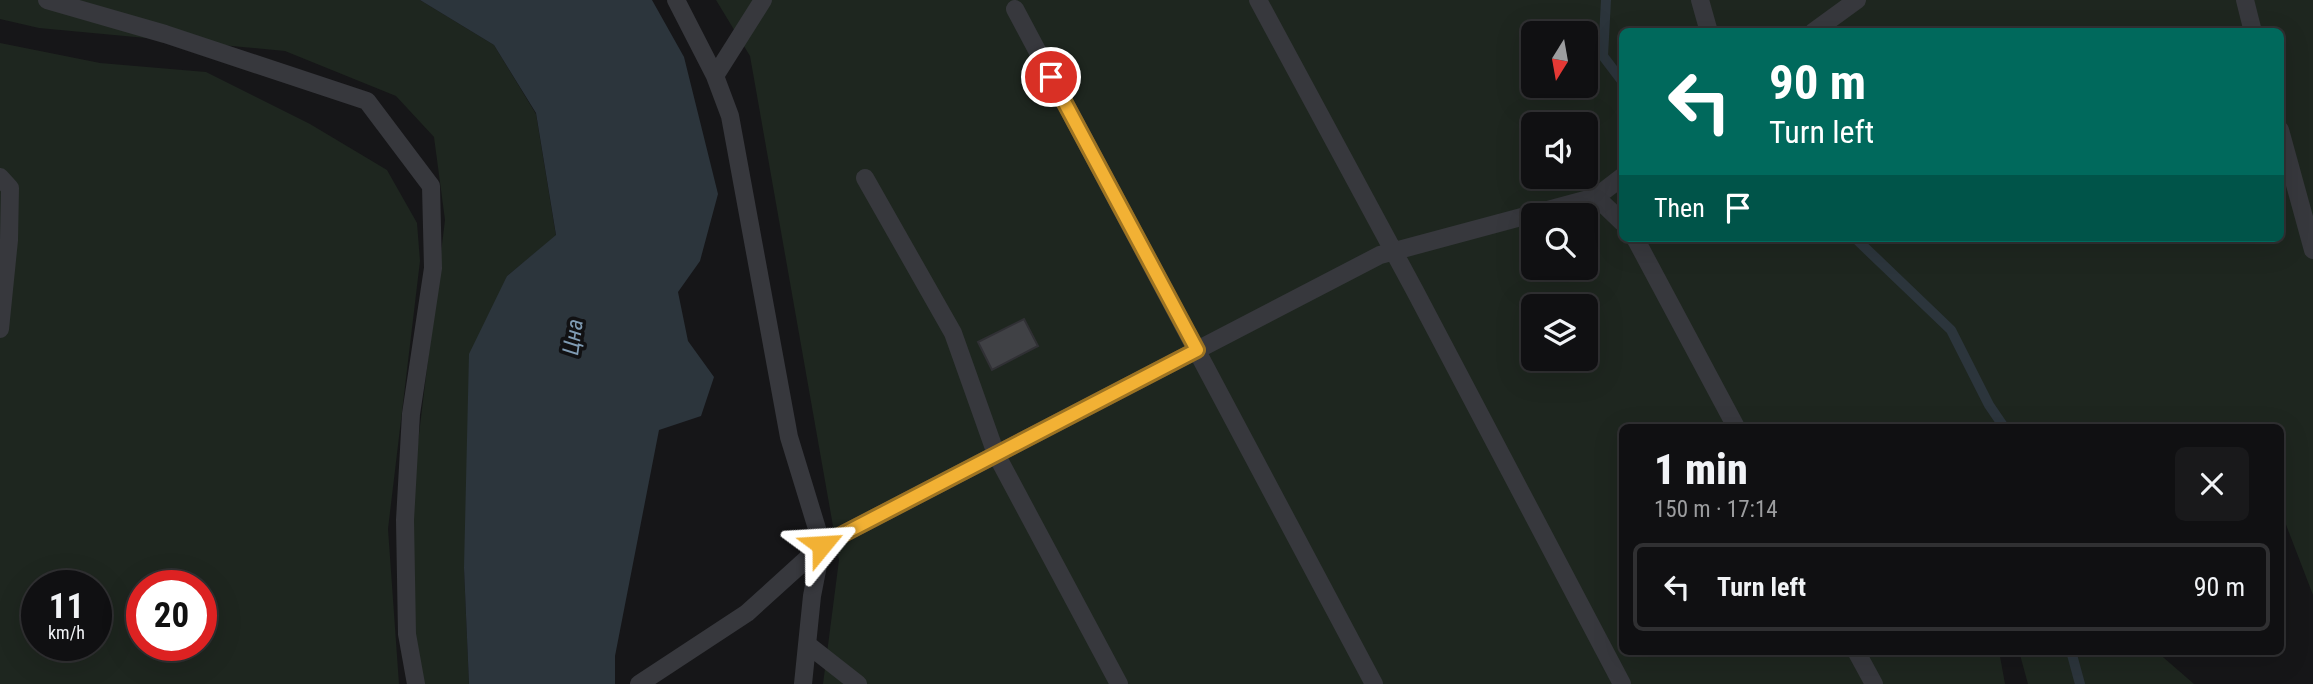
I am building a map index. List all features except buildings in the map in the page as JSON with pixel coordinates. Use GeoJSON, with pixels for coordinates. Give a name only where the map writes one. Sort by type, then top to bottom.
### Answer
{"type":"FeatureCollection","features":[{"type":"Feature","properties":{"kind":"lane"},"geometry":{"type":"LineString","coordinates":[[47,0],[164,34],[367,101],[431,186],[433,268],[411,414],[405,520],[407,634],[415,684]]}},
{"type":"Feature","properties":{"kind":"lane"},"geometry":{"type":"LineString","coordinates":[[676,0],[715,76],[730,116],[789,437],[822,545],[812,596],[803,684]]}},
{"type":"Feature","properties":{"kind":"lane"},"geometry":{"type":"LineString","coordinates":[[715,76],[763,0]]}},
{"type":"Feature","properties":{"kind":"lane"},"geometry":{"type":"LineString","coordinates":[[1258,0],[1394,251],[1622,684]]}},
{"type":"Feature","properties":{"kind":"lane"},"geometry":{"type":"LineString","coordinates":[[1700,0],[1708,28]]}},
{"type":"Feature","properties":{"kind":"lane"},"geometry":{"type":"LineString","coordinates":[[1818,28],[1857,0]]}},
{"type":"Feature","properties":{"kind":"lane"},"geometry":{"type":"LineString","coordinates":[[2245,0],[2252,28]]}},
{"type":"Feature","properties":{"kind":"lane"},"geometry":{"type":"LineString","coordinates":[[1014,9],[1374,684]]}},
{"type":"Feature","properties":{"kind":"lane"},"geometry":{"type":"LineString","coordinates":[[2284,145],[2313,250]]}},
{"type":"Feature","properties":{"kind":"lane"},"geometry":{"type":"LineString","coordinates":[[0,177],[10,188],[9,240],[0,329]]}},
{"type":"Feature","properties":{"kind":"lane"},"geometry":{"type":"LineString","coordinates":[[866,178],[953,333],[996,454],[1119,684]]}},
{"type":"Feature","properties":{"kind":"lane"},"geometry":{"type":"LineString","coordinates":[[639,684],[747,613],[822,545],[1380,255],[1596,197],[1619,179]]}},
{"type":"Feature","properties":{"kind":"lane"},"geometry":{"type":"LineString","coordinates":[[1596,197],[1619,219]]}},
{"type":"Feature","properties":{"kind":"lane"},"geometry":{"type":"LineString","coordinates":[[1637,242],[1734,424]]}},
{"type":"Feature","properties":{"kind":"lane"},"geometry":{"type":"LineString","coordinates":[[807,644],[858,684]]}},
{"type":"Feature","properties":{"kind":"lane"},"geometry":{"type":"LineString","coordinates":[[1858,655],[1874,684]]}},
{"type":"Feature","properties":{"kind":"shaded area"},"geometry":{"type":"Polygon","coordinates":[[[0,0],[420,0],[494,45],[536,114],[556,236],[507,276],[464,568],[469,684],[409,684],[414,475],[445,220],[434,137],[396,96],[285,51],[39,28],[0,19],[0,0]]]}},
{"type":"Feature","properties":{"kind":"shaded area"},"geometry":{"type":"Polygon","coordinates":[[[716,0],[2313,0],[2313,595],[2284,519],[2284,424],[1619,424],[1619,655],[2000,655],[2005,684],[823,684],[839,560],[750,56],[716,0]]]}},
{"type":"Feature","properties":{"kind":"shaded area"},"geometry":{"type":"Polygon","coordinates":[[[0,43],[100,63],[206,72],[310,124],[387,170],[417,223],[420,261],[388,529],[399,684],[0,684],[0,43]]]}},
{"type":"Feature","properties":{"kind":"shaded area"},"geometry":{"type":"Polygon","coordinates":[[[2020,655],[2161,655],[2194,684],[2028,684],[2020,655]]]}},
{"type":"Feature","properties":{"kind":"water","name":"Цна"},"geometry":{"type":"Polygon","coordinates":[[[420,0],[652,0],[684,57],[718,194],[700,261],[678,292],[688,341],[714,377],[701,416],[659,430],[615,656],[615,684],[469,684],[464,568],[469,354],[507,276],[556,235],[536,113],[494,45],[420,0]]]}},
{"type":"Feature","properties":{"kind":"waterway"},"geometry":{"type":"LineString","coordinates":[[1606,0],[1603,56],[1619,77]]}},
{"type":"Feature","properties":{"kind":"waterway"},"geometry":{"type":"LineString","coordinates":[[1859,242],[1951,330],[1989,405],[2002,424]]}},
{"type":"Feature","properties":{"kind":"waterway"},"geometry":{"type":"LineString","coordinates":[[2072,655],[2080,684]]}},
{"type":"Feature","properties":{"kind":"route"},"geometry":{"type":"LineString","coordinates":[[822,545],[1197,350],[1051,77]]}}]}
